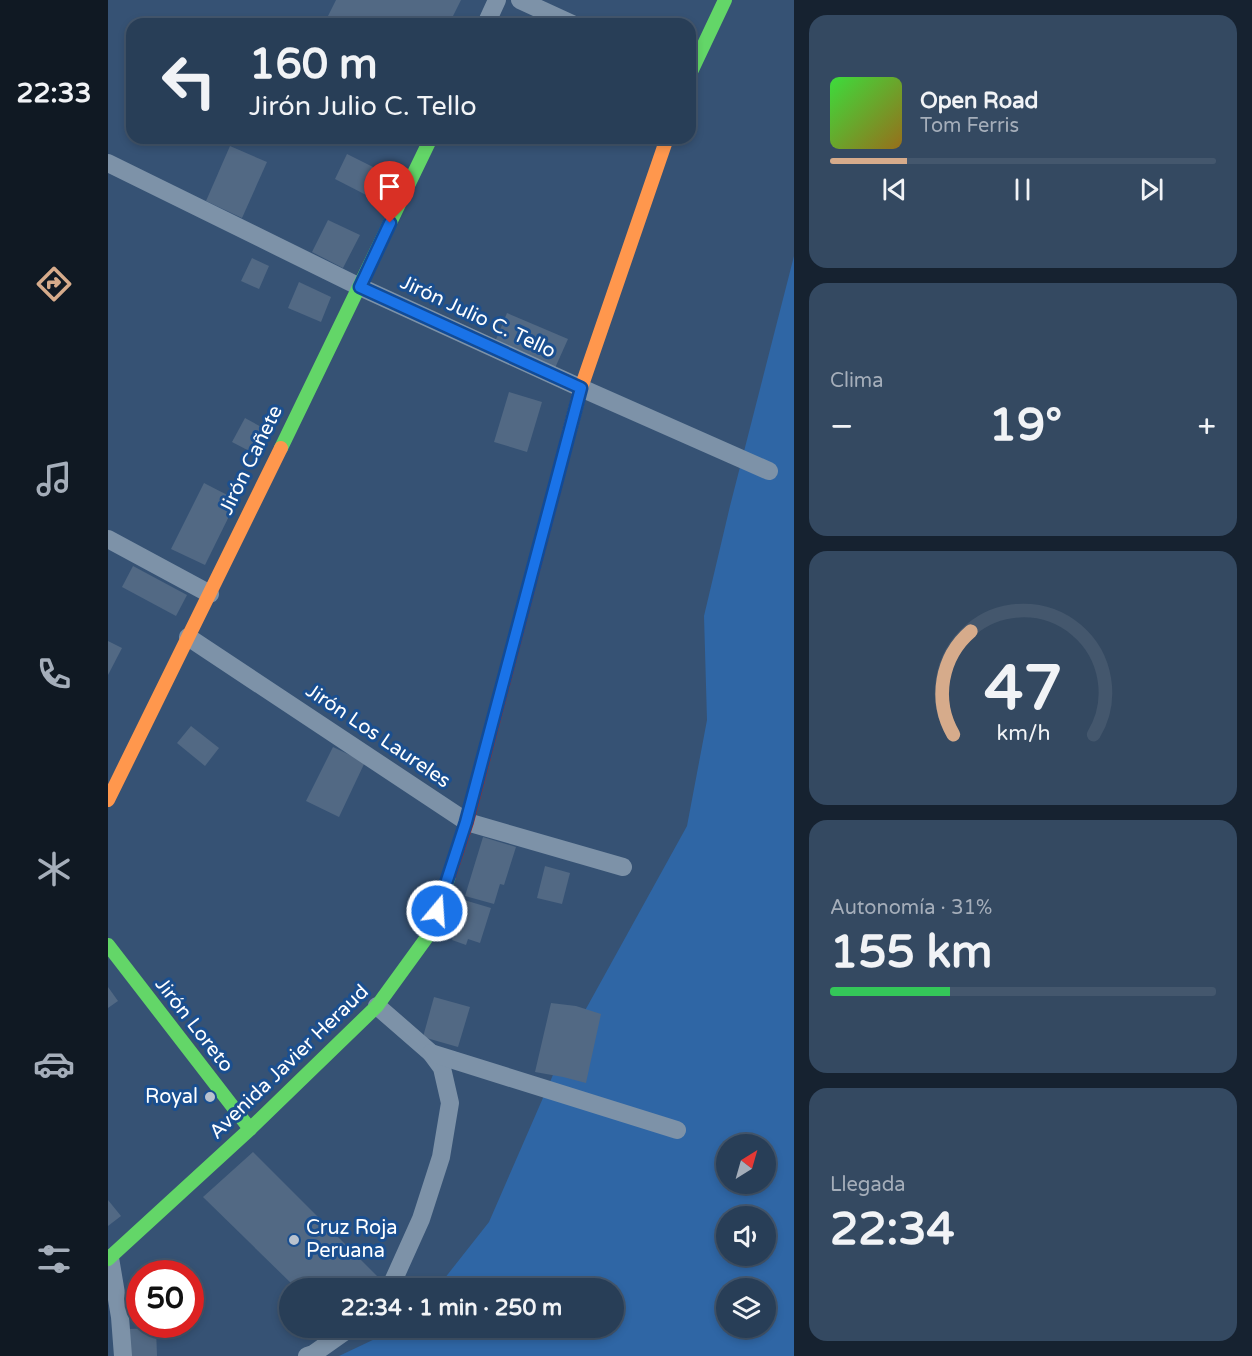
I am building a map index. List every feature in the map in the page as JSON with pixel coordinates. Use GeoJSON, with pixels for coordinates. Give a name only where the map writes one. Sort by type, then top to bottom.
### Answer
{"type":"FeatureCollection","features":[{"type":"Feature","properties":{"kind":"main road"},"geometry":{"type":"LineString","coordinates":[[696,61],[725,0]]}},
{"type":"Feature","properties":{"kind":"main road","name":"Jirón Cañete"},"geometry":{"type":"LineString","coordinates":[[108,800],[428,144]]}},
{"type":"Feature","properties":{"kind":"main road","name":"Avenida Javier Heraud"},"geometry":{"type":"LineString","coordinates":[[109,1258],[250,1129],[377,1006],[430,933],[466,822],[581,388],[666,144]]}},
{"type":"Feature","properties":{"kind":"main road","name":"Jirón Loreto"},"geometry":{"type":"LineString","coordinates":[[108,945],[250,1129]]}},
{"type":"Feature","properties":{"kind":"street"},"geometry":{"type":"LineString","coordinates":[[489,18],[498,0]]}},
{"type":"Feature","properties":{"kind":"street"},"geometry":{"type":"LineString","coordinates":[[520,0],[559,18]]}},
{"type":"Feature","properties":{"kind":"street","name":"Jirón Julio C. Tello"},"geometry":{"type":"LineString","coordinates":[[108,163],[360,287],[769,471]]}},
{"type":"Feature","properties":{"kind":"street"},"geometry":{"type":"LineString","coordinates":[[108,539],[210,594]]}},
{"type":"Feature","properties":{"kind":"street","name":"Jirón Los Laureles"},"geometry":{"type":"LineString","coordinates":[[188,637],[466,822],[623,867]]}},
{"type":"Feature","properties":{"kind":"street"},"geometry":{"type":"LineString","coordinates":[[377,1006],[431,1053],[442,1068],[450,1102],[441,1157],[421,1218],[394,1278]]}},
{"type":"Feature","properties":{"kind":"street"},"geometry":{"type":"LineString","coordinates":[[431,1053],[677,1130]]}},
{"type":"Feature","properties":{"kind":"street"},"geometry":{"type":"LineString","coordinates":[[109,1258],[120,1317],[123,1356]]}},
{"type":"Feature","properties":{"kind":"street"},"geometry":{"type":"LineString","coordinates":[[307,1356],[336,1338]]}},
{"type":"Feature","properties":{"kind":"shaded area"},"geometry":{"type":"Polygon","coordinates":[[[794,256],[794,1356],[339,1356],[377,1338],[624,1338],[624,1278],[445,1278],[489,1222],[566,1045],[687,826],[707,720],[704,616],[794,256]]]}},
{"type":"Feature","properties":{"kind":"building"},"geometry":{"type":"Polygon","coordinates":[[[336,0],[461,0],[452,18],[327,18],[336,0]]]}},
{"type":"Feature","properties":{"kind":"building"},"geometry":{"type":"Polygon","coordinates":[[[230,146],[267,162],[242,218],[206,201],[230,146]]]}},
{"type":"Feature","properties":{"kind":"building"},"geometry":{"type":"Polygon","coordinates":[[[347,154],[385,173],[372,198],[335,179],[347,154]]]}},
{"type":"Feature","properties":{"kind":"building"},"geometry":{"type":"Polygon","coordinates":[[[328,220],[360,235],[343,268],[312,252],[328,220]]]}},
{"type":"Feature","properties":{"kind":"building"},"geometry":{"type":"Polygon","coordinates":[[[252,258],[269,266],[259,289],[241,281],[252,258]]]}},
{"type":"Feature","properties":{"kind":"building"},"geometry":{"type":"Polygon","coordinates":[[[299,282],[331,297],[321,322],[288,308],[299,282]]]}},
{"type":"Feature","properties":{"kind":"building"},"geometry":{"type":"Polygon","coordinates":[[[507,313],[568,339],[555,368],[495,342],[507,313]]]}},
{"type":"Feature","properties":{"kind":"building"},"geometry":{"type":"Polygon","coordinates":[[[509,392],[542,402],[527,452],[494,442],[509,392]]]}},
{"type":"Feature","properties":{"kind":"building"},"geometry":{"type":"Polygon","coordinates":[[[245,418],[272,433],[259,456],[232,442],[245,418]]]}},
{"type":"Feature","properties":{"kind":"building"},"geometry":{"type":"Polygon","coordinates":[[[204,483],[237,500],[205,565],[171,549],[204,483]]]}},
{"type":"Feature","properties":{"kind":"building"},"geometry":{"type":"Polygon","coordinates":[[[133,566],[187,595],[176,616],[122,587],[133,566]]]}},
{"type":"Feature","properties":{"kind":"building"},"geometry":{"type":"Polygon","coordinates":[[[108,641],[122,648],[108,675],[108,641]]]}},
{"type":"Feature","properties":{"kind":"building"},"geometry":{"type":"Polygon","coordinates":[[[191,726],[219,748],[205,766],[177,743],[191,726]]]}},
{"type":"Feature","properties":{"kind":"building"},"geometry":{"type":"Polygon","coordinates":[[[333,747],[365,762],[339,817],[306,801],[333,747]]]}},
{"type":"Feature","properties":{"kind":"building"},"geometry":{"type":"Polygon","coordinates":[[[483,837],[516,847],[504,885],[500,884],[494,904],[465,896],[483,837]]]}},
{"type":"Feature","properties":{"kind":"building"},"geometry":{"type":"Polygon","coordinates":[[[545,866],[570,873],[562,904],[537,898],[545,866]]]}},
{"type":"Feature","properties":{"kind":"building"},"geometry":{"type":"Polygon","coordinates":[[[464,900],[491,908],[480,943],[468,939],[466,945],[452,940],[464,900]]]}},
{"type":"Feature","properties":{"kind":"building"},"geometry":{"type":"Polygon","coordinates":[[[108,987],[118,1001],[108,1008],[108,987]]]}},
{"type":"Feature","properties":{"kind":"building"},"geometry":{"type":"Polygon","coordinates":[[[434,997],[470,1007],[458,1047],[423,1037],[434,997]]]}},
{"type":"Feature","properties":{"kind":"building"},"geometry":{"type":"Polygon","coordinates":[[[551,1003],[576,1006],[601,1014],[586,1083],[535,1072],[551,1003]]]}},
{"type":"Feature","properties":{"kind":"building","name":"Cruz Roja Peruana"},"geometry":{"type":"Polygon","coordinates":[[[253,1152],[379,1278],[286,1278],[203,1197],[253,1152]]]}},
{"type":"Feature","properties":{"kind":"building"},"geometry":{"type":"Polygon","coordinates":[[[108,1200],[121,1216],[108,1226],[108,1200]]]}},
{"type":"Feature","properties":{"kind":"building"},"geometry":{"type":"Polygon","coordinates":[[[129,1338],[156,1338],[157,1356],[130,1356],[129,1338]]]}},
{"type":"Feature","properties":{"kind":"traffic: fast"},"geometry":{"type":"LineString","coordinates":[[696,61],[725,0]]}},
{"type":"Feature","properties":{"kind":"traffic: fast"},"geometry":{"type":"LineString","coordinates":[[281,448],[428,144]]}},
{"type":"Feature","properties":{"kind":"traffic: fast"},"geometry":{"type":"LineString","coordinates":[[108,1259],[250,1129],[377,1006],[430,933],[449,876]]}},
{"type":"Feature","properties":{"kind":"traffic: fast"},"geometry":{"type":"LineString","coordinates":[[108,945],[250,1129]]}},
{"type":"Feature","properties":{"kind":"traffic: slow"},"geometry":{"type":"LineString","coordinates":[[569,433],[581,388],[665,144]]}},
{"type":"Feature","properties":{"kind":"traffic: slow"},"geometry":{"type":"LineString","coordinates":[[108,800],[281,448]]}},
{"type":"Feature","properties":{"kind":"traffic: jam"},"geometry":{"type":"LineString","coordinates":[[449,876],[467,822],[569,433]]}},
{"type":"Feature","properties":{"kind":"place","name":"Royal"},"geometry":{"type":"Point","coordinates":[210,1097]}},
{"type":"Feature","properties":{"kind":"place","name":"Cruz Roja Peruana"},"geometry":{"type":"Point","coordinates":[294,1240]}},
{"type":"Feature","properties":{"kind":"route"},"geometry":{"type":"LineString","coordinates":[[390,223],[360,287],[581,388],[466,822],[437,911]]}}]}
